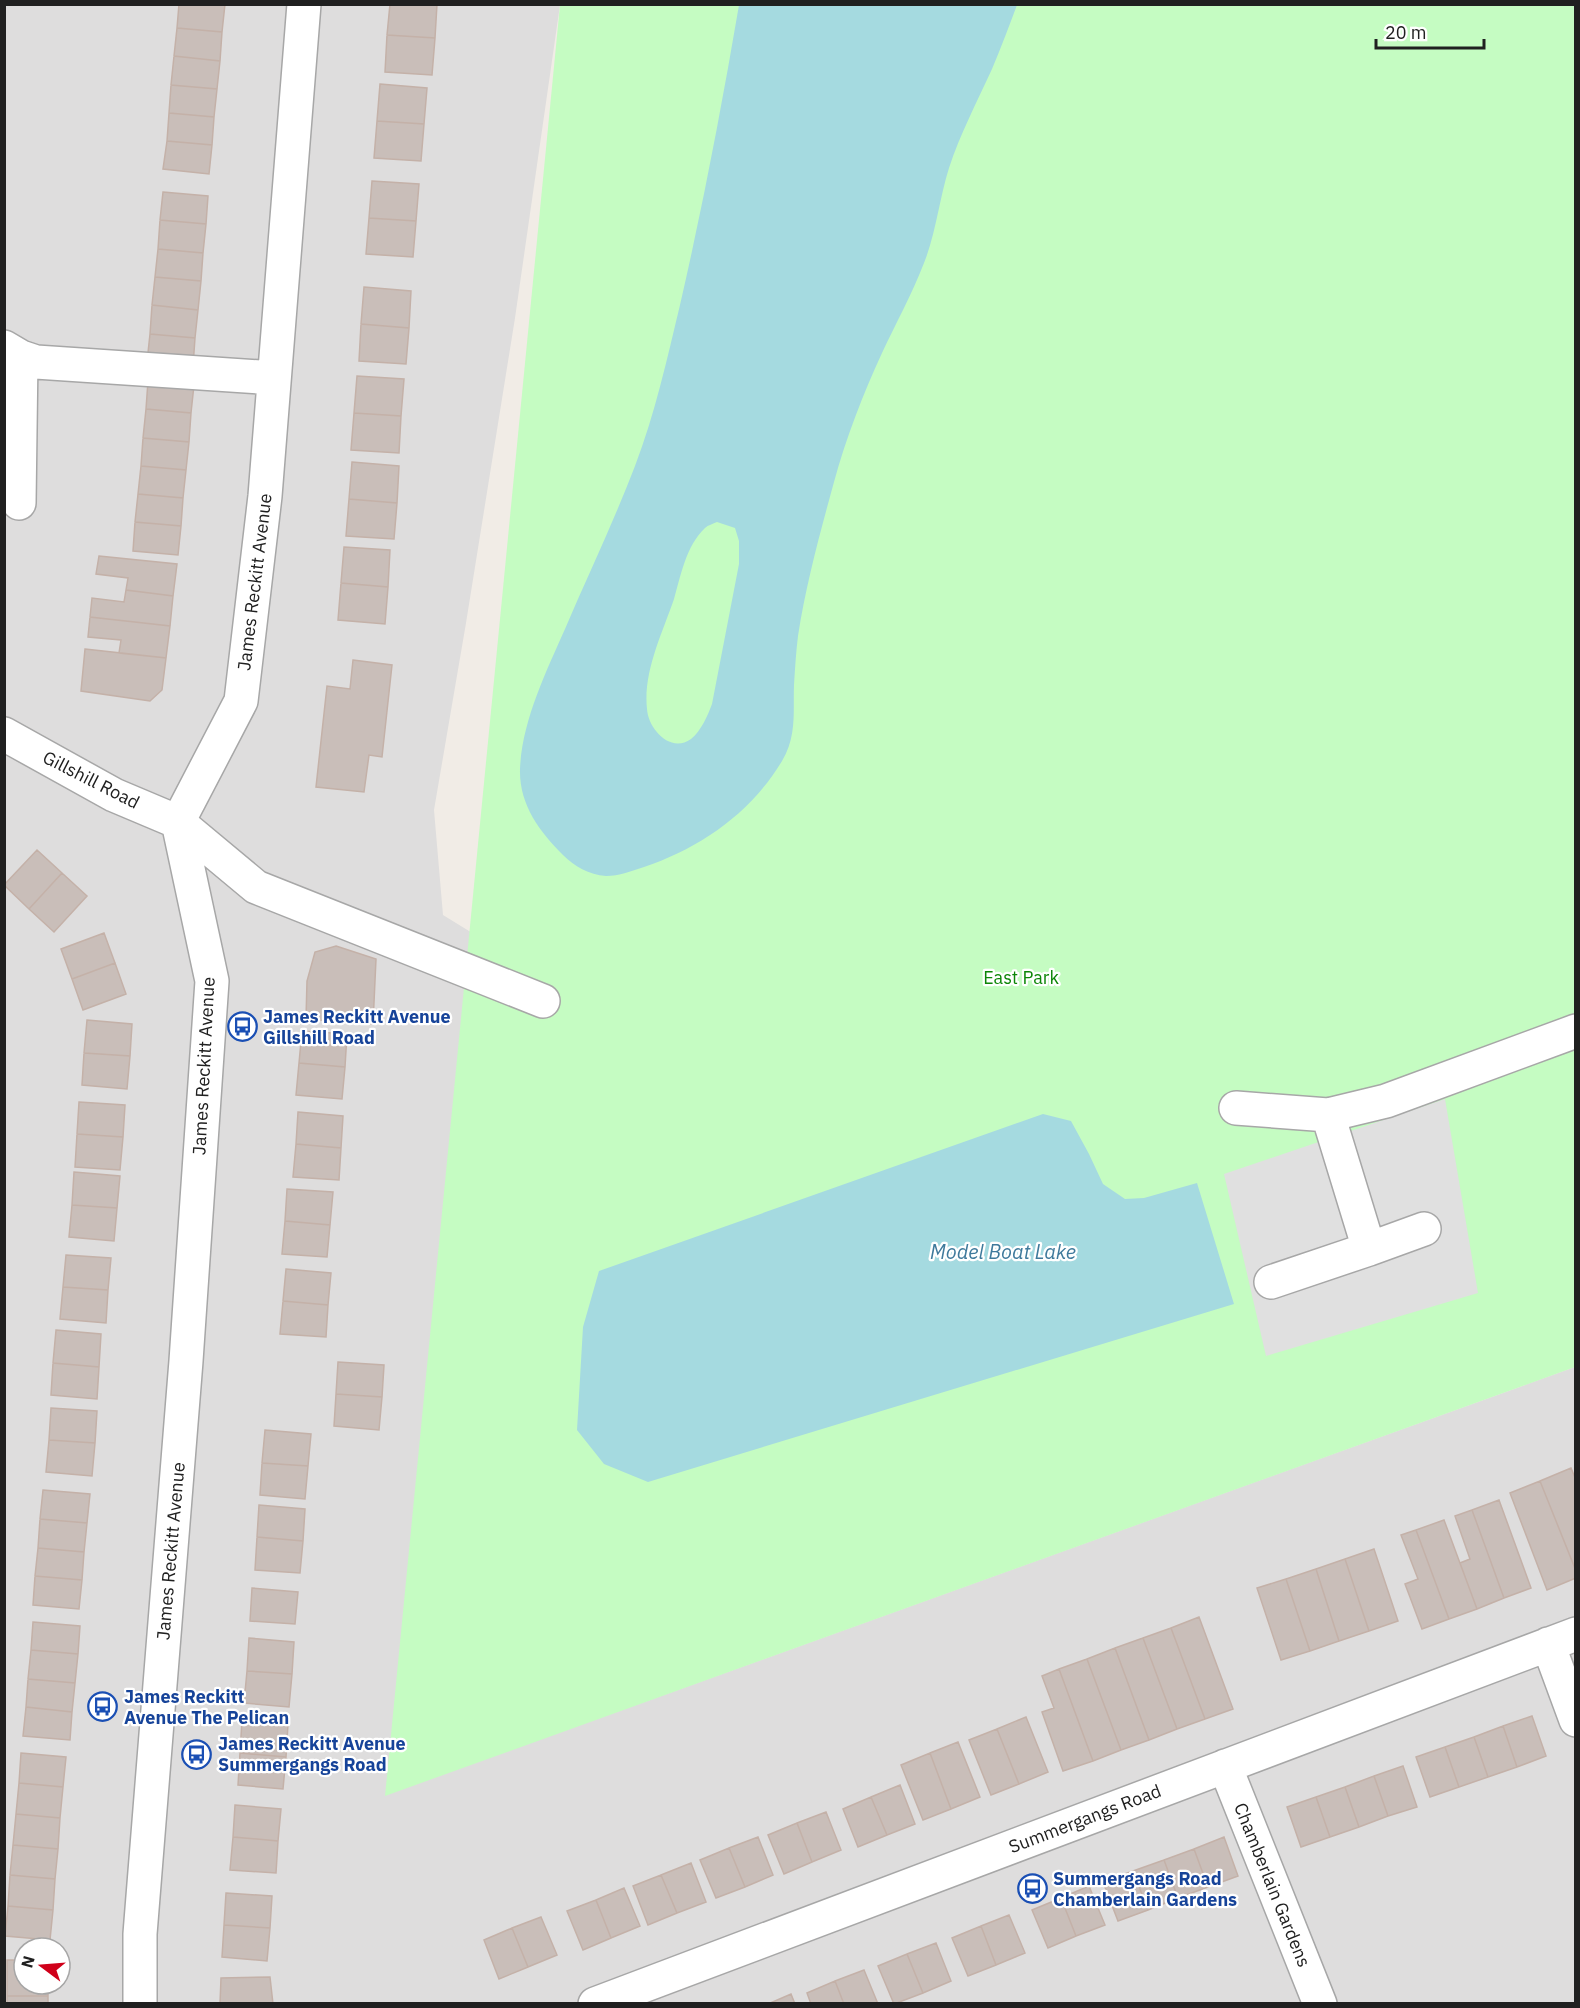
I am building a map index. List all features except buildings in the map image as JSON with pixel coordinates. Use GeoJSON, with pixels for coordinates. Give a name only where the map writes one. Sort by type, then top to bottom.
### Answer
{"type":"FeatureCollection","features":[{"type":"Feature","properties":{"kind":"street","name":"James Reckitt Avenue"},"geometry":{"type":"LineString","coordinates":[[140,2004],[140,1934],[183,1397],[212,981],[178,822],[241,701],[265,496],[304,4]]}},
{"type":"Feature","properties":{"kind":"street"},"geometry":{"type":"LineString","coordinates":[[20,502],[13,352],[36,362],[274,378]]}},
{"type":"Feature","properties":{"kind":"street","name":"Gillshill Road"},"geometry":{"type":"LineString","coordinates":[[4,734],[114,795],[178,822],[256,887],[543,1001]]}},
{"type":"Feature","properties":{"kind":"street"},"geometry":{"type":"LineString","coordinates":[[1236,1108],[1328,1115],[1386,1101],[1575,1031]]}},
{"type":"Feature","properties":{"kind":"street"},"geometry":{"type":"LineString","coordinates":[[1328,1115],[1369,1249]]}},
{"type":"Feature","properties":{"kind":"street"},"geometry":{"type":"LineString","coordinates":[[1271,1282],[1424,1229]]}},
{"type":"Feature","properties":{"kind":"street"},"geometry":{"type":"LineString","coordinates":[[1562,1639],[1575,1720]]}},
{"type":"Feature","properties":{"kind":"street","name":"Summergangs Road"},"geometry":{"type":"LineString","coordinates":[[595,2004],[1562,1639]]}},
{"type":"Feature","properties":{"kind":"street","name":"Chamberlain Gardens"},"geometry":{"type":"LineString","coordinates":[[1225,1766],[1320,2004]]}},
{"type":"Feature","properties":{"kind":"shaded area"},"geometry":{"type":"Polygon","coordinates":[[[5,5],[560,5],[515,318],[434,810],[443,915],[565,990],[386,1795],[1575,1367],[1575,2003],[5,2004],[5,5]]]}},
{"type":"Feature","properties":{"kind":"shaded area"},"geometry":{"type":"Polygon","coordinates":[[[1445,1099],[1478,1293],[1266,1356],[1224,1174],[1445,1099]]]}},
{"type":"Feature","properties":{"kind":"green space","name":"East Park"},"geometry":{"type":"Polygon","coordinates":[[[560,5],[1575,5],[1575,1367],[385,1796],[560,5]]]}},
{"type":"Feature","properties":{"kind":"water"},"geometry":{"type":"Polygon","coordinates":[[[739,5],[1017,5],[992,69],[953,155],[924,263],[868,384],[849,433],[814,559],[801,617],[794,685],[793,724],[787,752],[755,797],[704,839],[685,850],[644,867],[606,876],[588,872],[572,863],[554,846],[532,816],[521,782],[522,751],[530,715],[543,680],[618,507],[649,426],[688,268],[712,155],[739,5]],[[717,522],[709,525],[698,535],[685,561],[659,639],[648,681],[647,709],[651,724],[668,741],[683,743],[695,736],[704,723],[712,704],[739,564],[739,541],[735,528],[717,522]]]}},
{"type":"Feature","properties":{"kind":"water","name":"Model Boat Lake"},"geometry":{"type":"Polygon","coordinates":[[[1043,1114],[1071,1121],[1103,1184],[1125,1199],[1144,1198],[1197,1183],[1234,1304],[648,1482],[604,1464],[577,1430],[583,1327],[599,1271],[1043,1114]]]}},
{"type":"Feature","properties":{"kind":"place","name":"James Reckitt Avenue Gillshill Road"},"geometry":{"type":"Point","coordinates":[242,1027]}},
{"type":"Feature","properties":{"kind":"place","name":"James Reckitt Avenue The Pelican"},"geometry":{"type":"Point","coordinates":[103,1707]}},
{"type":"Feature","properties":{"kind":"place","name":"James Reckitt Avenue Summergangs Road"},"geometry":{"type":"Point","coordinates":[197,1754]}},
{"type":"Feature","properties":{"kind":"place","name":"Summergangs Road Chamberlain Gardens"},"geometry":{"type":"Point","coordinates":[1032,1889]}}]}
